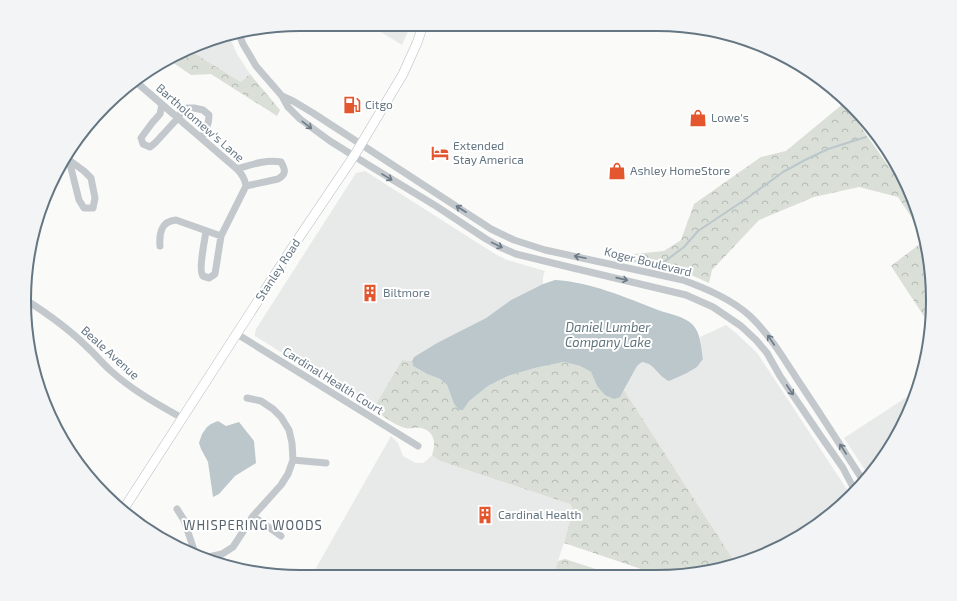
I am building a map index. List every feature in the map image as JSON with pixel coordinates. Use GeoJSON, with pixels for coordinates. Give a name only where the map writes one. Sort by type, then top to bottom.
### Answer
{"type":"FeatureCollection","features":[{"type":"Feature","properties":{"kind":"street","name":"Stanley Road"},"geometry":{"type":"LineString","coordinates":[[126,505],[294,245],[354,156],[403,74],[421,31]]}},
{"type":"Feature","properties":{"kind":"street","name":"Koger Boulevard"},"geometry":{"type":"LineString","coordinates":[[241,38],[256,66],[282,96],[288,107],[300,119],[330,141],[436,206],[486,240],[516,254],[686,294],[713,308],[741,326],[767,353],[780,376],[843,468],[852,485]]}},
{"type":"Feature","properties":{"kind":"street","name":"Bartholomew's Lane"},"geometry":{"type":"LineString","coordinates":[[139,85],[237,169],[245,180],[246,186]]}},
{"type":"Feature","properties":{"kind":"street","name":"Koger Boulevard"},"geometry":{"type":"LineString","coordinates":[[282,96],[293,100],[492,229],[514,240],[545,250],[683,280],[707,289],[736,306],[766,332],[860,476]]}},
{"type":"Feature","properties":{"kind":"street"},"geometry":{"type":"LineString","coordinates":[[162,105],[160,114],[140,138],[143,144],[150,147],[155,143],[178,118],[182,111],[187,108],[203,110],[209,115],[207,130],[201,138]]}},
{"type":"Feature","properties":{"kind":"street"},"geometry":{"type":"LineString","coordinates":[[69,163],[79,200],[84,208],[92,208],[96,198],[91,178],[70,161]]}},
{"type":"Feature","properties":{"kind":"street"},"geometry":{"type":"LineString","coordinates":[[206,231],[201,272],[203,276],[210,278],[215,274],[221,236],[246,186],[278,178],[283,176],[285,171],[281,162],[276,161],[260,163],[237,169]]}},
{"type":"Feature","properties":{"kind":"street"},"geometry":{"type":"LineString","coordinates":[[160,246],[163,227],[170,220],[176,220],[221,236]]}},
{"type":"Feature","properties":{"kind":"street","name":"Beale Avenue"},"geometry":{"type":"LineString","coordinates":[[31,303],[87,346],[111,371],[137,391],[182,418]]}},
{"type":"Feature","properties":{"kind":"street","name":"Cardinal Health Court"},"geometry":{"type":"LineString","coordinates":[[237,334],[418,446]]}},
{"type":"Feature","properties":{"kind":"street"},"geometry":{"type":"LineString","coordinates":[[214,556],[222,554],[233,546],[253,516],[281,485],[288,474],[293,460],[292,443],[289,430],[281,417],[273,408],[261,401],[247,398]]}},
{"type":"Feature","properties":{"kind":"street"},"geometry":{"type":"LineString","coordinates":[[293,460],[326,463]]}},
{"type":"Feature","properties":{"kind":"street"},"geometry":{"type":"LineString","coordinates":[[177,509],[184,520],[193,547]]}},
{"type":"Feature","properties":{"kind":"street"},"geometry":{"type":"LineString","coordinates":[[253,516],[281,536]]}},
{"type":"Feature","properties":{"kind":"shaded area"},"geometry":{"type":"Polygon","coordinates":[[[379,31],[408,31],[402,45],[379,31]]]}},
{"type":"Feature","properties":{"kind":"shaded area"},"geometry":{"type":"Polygon","coordinates":[[[231,40],[237,54],[250,74],[241,82],[194,53],[231,40]]]}},
{"type":"Feature","properties":{"kind":"shaded area"},"geometry":{"type":"Polygon","coordinates":[[[365,171],[495,254],[507,260],[545,271],[543,284],[511,300],[486,318],[437,343],[414,357],[412,361],[402,360],[373,409],[255,336],[256,329],[356,173],[365,171]]]}},
{"type":"Feature","properties":{"kind":"shaded area"},"geometry":{"type":"Polygon","coordinates":[[[726,325],[757,353],[848,490],[821,514],[791,534],[760,549],[733,559],[624,390],[637,366],[642,362],[653,366],[664,379],[687,373],[697,367],[703,359],[700,337],[726,325]]]}},
{"type":"Feature","properties":{"kind":"shaded area"},"geometry":{"type":"Polygon","coordinates":[[[908,396],[890,435],[865,470],[844,438],[908,396]]]}},
{"type":"Feature","properties":{"kind":"shaded area"},"geometry":{"type":"Polygon","coordinates":[[[391,436],[398,443],[403,456],[416,463],[423,463],[432,455],[440,461],[570,504],[573,509],[555,570],[315,570],[391,436]]]}},
{"type":"Feature","properties":{"kind":"green space"},"geometry":{"type":"Polygon","coordinates":[[[194,53],[241,82],[250,74],[280,110],[277,116],[211,74],[191,75],[173,63],[194,53]]]}},
{"type":"Feature","properties":{"kind":"green space"},"geometry":{"type":"Polygon","coordinates":[[[842,105],[855,119],[895,176],[914,221],[898,197],[859,187],[814,197],[759,220],[712,270],[709,283],[689,274],[632,262],[634,254],[664,251],[681,240],[694,204],[761,157],[786,151],[842,105]]]}},
{"type":"Feature","properties":{"kind":"green space"},"geometry":{"type":"Polygon","coordinates":[[[920,244],[924,265],[926,300],[925,318],[891,266],[920,244]]]}},
{"type":"Feature","properties":{"kind":"green space"},"geometry":{"type":"Polygon","coordinates":[[[402,360],[412,361],[413,366],[440,379],[447,385],[454,404],[463,410],[468,401],[488,386],[508,376],[535,368],[564,362],[580,366],[591,372],[597,386],[620,397],[624,390],[733,559],[692,568],[644,570],[564,543],[573,509],[570,504],[440,461],[432,455],[434,442],[432,435],[429,432],[421,428],[401,427],[373,409],[402,360]]]}},
{"type":"Feature","properties":{"kind":"green space"},"geometry":{"type":"Polygon","coordinates":[[[565,559],[599,570],[555,570],[558,561],[565,559]]]}},
{"type":"Feature","properties":{"kind":"water","name":"Daniel Lumber Company Lake"},"geometry":{"type":"Polygon","coordinates":[[[555,280],[568,281],[594,287],[684,319],[692,324],[697,332],[703,359],[697,367],[669,381],[650,365],[642,362],[637,366],[620,397],[614,399],[605,395],[597,386],[591,372],[580,366],[564,362],[535,368],[508,376],[488,386],[469,401],[463,410],[459,410],[454,404],[447,385],[440,379],[413,366],[412,361],[414,357],[437,343],[486,318],[511,300],[543,284],[555,280]]]}},
{"type":"Feature","properties":{"kind":"water"},"geometry":{"type":"Polygon","coordinates":[[[218,421],[226,426],[239,422],[254,441],[256,463],[235,476],[219,494],[213,497],[208,462],[199,443],[202,434],[207,427],[218,421]]]}},
{"type":"Feature","properties":{"kind":"waterway"},"geometry":{"type":"LineString","coordinates":[[660,265],[684,247],[698,231],[783,172],[828,149],[866,137]]}},
{"type":"Feature","properties":{"kind":"place","name":"Citgo"},"geometry":{"type":"Point","coordinates":[352,105]}},
{"type":"Feature","properties":{"kind":"place","name":"Lowe's"},"geometry":{"type":"Point","coordinates":[698,118]}},
{"type":"Feature","properties":{"kind":"place","name":"Extended Stay America"},"geometry":{"type":"Point","coordinates":[440,153]}},
{"type":"Feature","properties":{"kind":"place","name":"Ashley HomeStore"},"geometry":{"type":"Point","coordinates":[617,171]}},
{"type":"Feature","properties":{"kind":"place","name":"Biltmore"},"geometry":{"type":"Point","coordinates":[370,293]}},
{"type":"Feature","properties":{"kind":"place","name":"Cardinal Health"},"geometry":{"type":"Point","coordinates":[485,515]}},
{"type":"Feature","properties":{"kind":"district","name":"WHISPERING WOODS"},"geometry":{"type":"Point","coordinates":[253,525]}}]}
